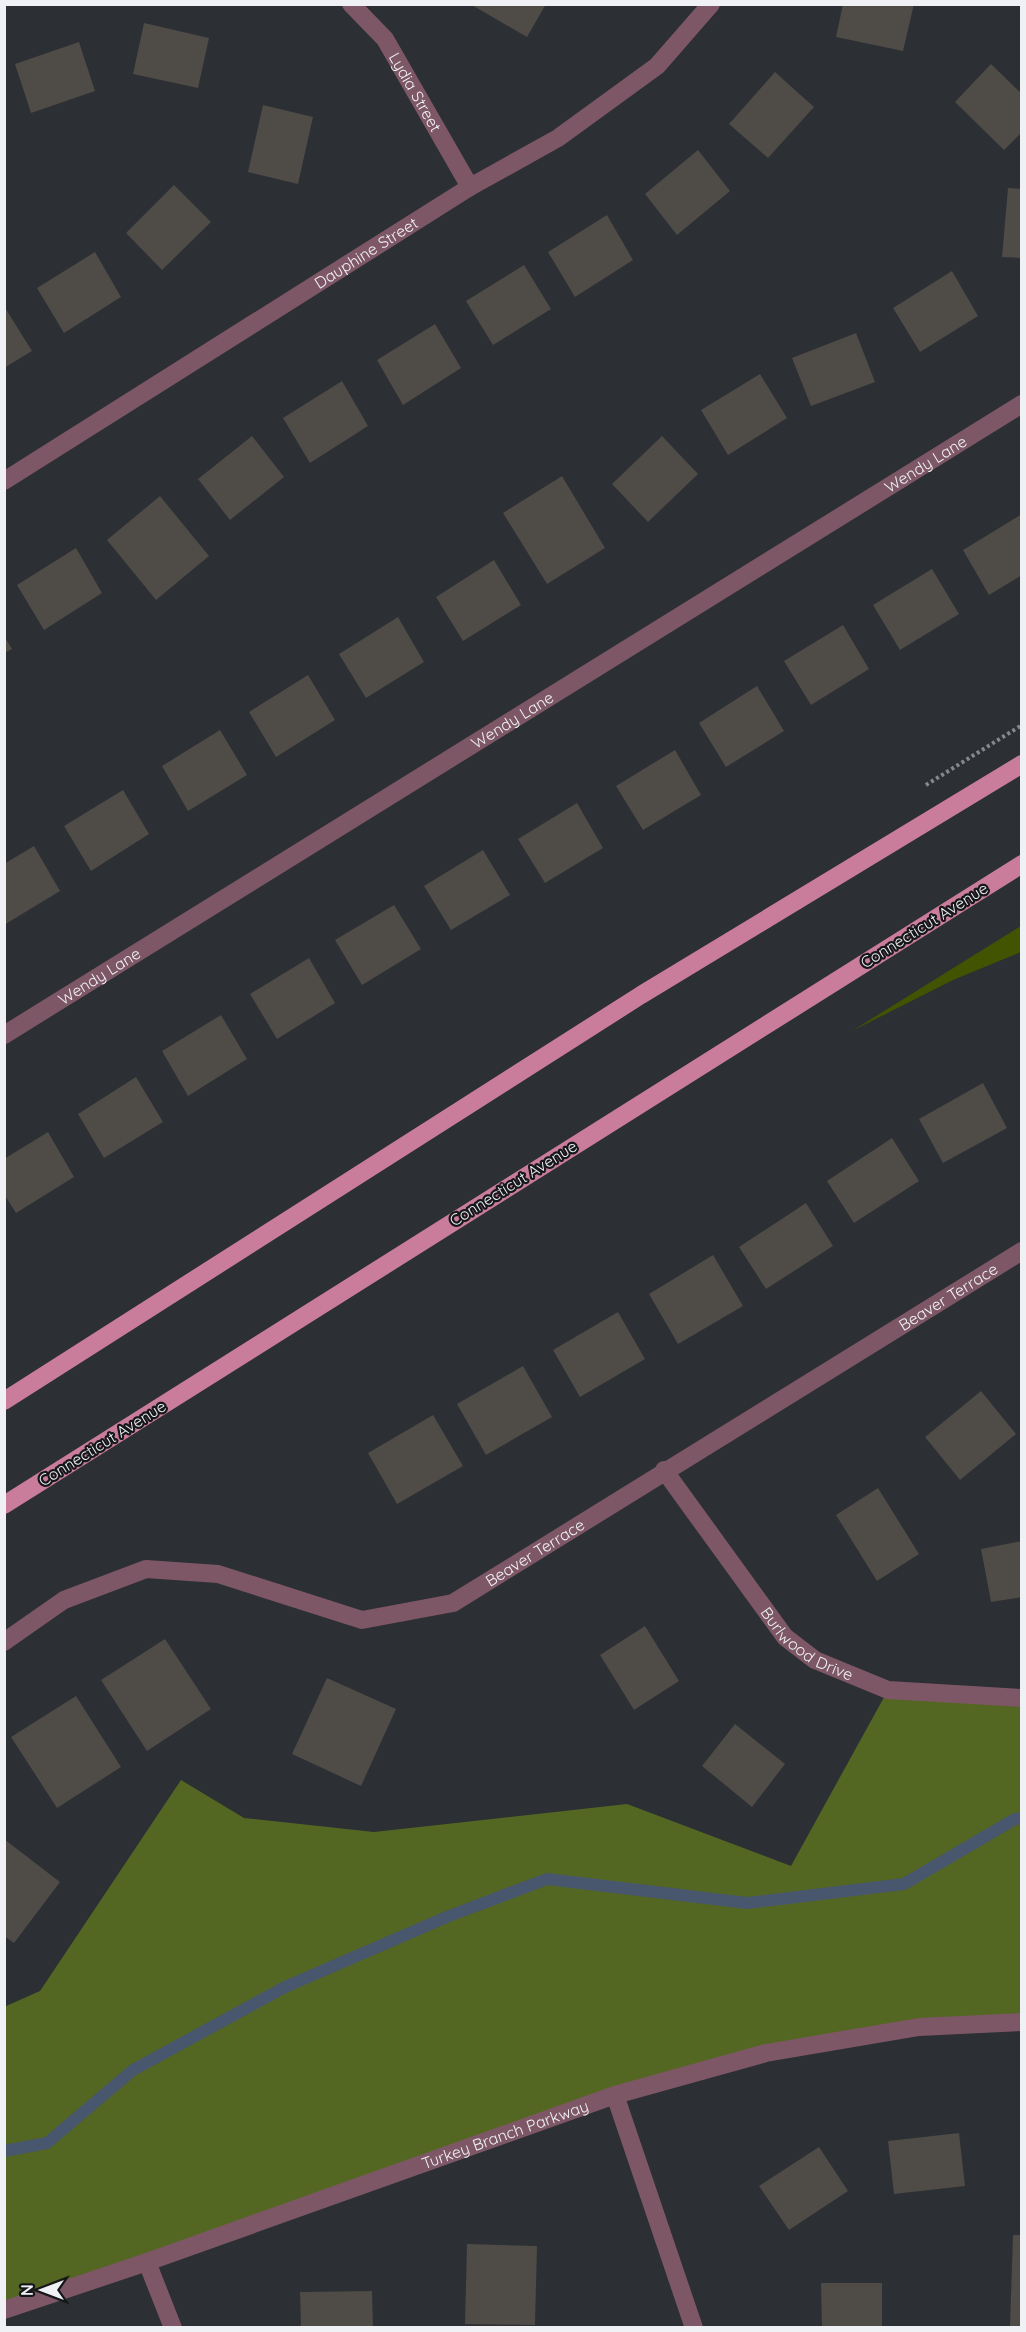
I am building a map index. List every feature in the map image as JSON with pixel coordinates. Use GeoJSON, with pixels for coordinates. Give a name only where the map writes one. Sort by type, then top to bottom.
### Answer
{"type":"FeatureCollection","features":[{"type":"Feature","properties":{"kind":"main road"},"geometry":{"type":"LineString","coordinates":[[4,1401],[641,995],[1022,764]]}},
{"type":"Feature","properties":{"kind":"main road","name":"Connecticut Avenue"},"geometry":{"type":"LineString","coordinates":[[4,1504],[1022,864]]}},
{"type":"Feature","properties":{"kind":"street","name":"Lydia Street"},"geometry":{"type":"LineString","coordinates":[[351,4],[385,39],[470,187]]}},
{"type":"Feature","properties":{"kind":"street","name":"Dauphine Street"},"geometry":{"type":"LineString","coordinates":[[4,481],[470,187],[558,138],[657,66],[711,4]]}},
{"type":"Feature","properties":{"kind":"street","name":"Wendy Lane"},"geometry":{"type":"LineString","coordinates":[[4,1035],[1022,404]]}},
{"type":"Feature","properties":{"kind":"street","name":"Beaver Terrace"},"geometry":{"type":"LineString","coordinates":[[4,1642],[64,1600],[146,1569],[218,1574],[362,1620],[453,1603],[664,1470],[1022,1251]]}},
{"type":"Feature","properties":{"kind":"street","name":"Burlwood Drive"},"geometry":{"type":"LineString","coordinates":[[664,1470],[785,1637],[815,1660],[888,1690],[1022,1698]]}},
{"type":"Feature","properties":{"kind":"street","name":"Turkey Branch Parkway"},"geometry":{"type":"LineString","coordinates":[[4,2310],[147,2262],[615,2095],[766,2053],[919,2027],[1022,2022]]}},
{"type":"Feature","properties":{"kind":"street"},"geometry":{"type":"LineString","coordinates":[[615,2095],[694,2328]]}},
{"type":"Feature","properties":{"kind":"street"},"geometry":{"type":"LineString","coordinates":[[147,2262],[173,2328]]}},
{"type":"Feature","properties":{"kind":"green space"},"geometry":{"type":"Polygon","coordinates":[[[1021,926],[1021,952],[953,980],[852,1031],[1021,926]]]}},
{"type":"Feature","properties":{"kind":"green space"},"geometry":{"type":"Polygon","coordinates":[[[888,1690],[1021,1698],[1021,2022],[766,2053],[5,2310],[4,2007],[40,1991],[181,1780],[244,1818],[374,1832],[627,1804],[791,1866],[888,1690]]]}},
{"type":"Feature","properties":{"kind":"building"},"geometry":{"type":"Polygon","coordinates":[[[470,4],[546,4],[527,37],[470,4]]]}},
{"type":"Feature","properties":{"kind":"building"},"geometry":{"type":"Polygon","coordinates":[[[843,4],[914,4],[903,51],[836,37],[843,4]]]}},
{"type":"Feature","properties":{"kind":"building"},"geometry":{"type":"Polygon","coordinates":[[[144,23],[209,38],[198,88],[133,74],[144,23]]]}},
{"type":"Feature","properties":{"kind":"building"},"geometry":{"type":"Polygon","coordinates":[[[79,42],[95,91],[31,113],[15,64],[79,42]]]}},
{"type":"Feature","properties":{"kind":"building"},"geometry":{"type":"Polygon","coordinates":[[[991,64],[1022,94],[1022,132],[1004,150],[955,102],[991,64]]]}},
{"type":"Feature","properties":{"kind":"building"},"geometry":{"type":"Polygon","coordinates":[[[775,72],[814,107],[768,158],[729,124],[775,72]]]}},
{"type":"Feature","properties":{"kind":"building"},"geometry":{"type":"Polygon","coordinates":[[[263,105],[313,117],[298,184],[248,172],[263,105]]]}},
{"type":"Feature","properties":{"kind":"building"},"geometry":{"type":"Polygon","coordinates":[[[698,150],[730,191],[677,235],[645,194],[698,150]]]}},
{"type":"Feature","properties":{"kind":"building"},"geometry":{"type":"Polygon","coordinates":[[[174,185],[211,222],[162,270],[126,233],[174,185]]]}},
{"type":"Feature","properties":{"kind":"building"},"geometry":{"type":"Polygon","coordinates":[[[1008,188],[1022,189],[1022,258],[1002,257],[1008,188]]]}},
{"type":"Feature","properties":{"kind":"building"},"geometry":{"type":"Polygon","coordinates":[[[607,215],[633,260],[575,297],[548,252],[607,215]]]}},
{"type":"Feature","properties":{"kind":"building"},"geometry":{"type":"Polygon","coordinates":[[[95,252],[121,297],[64,333],[37,288],[95,252]]]}},
{"type":"Feature","properties":{"kind":"building"},"geometry":{"type":"Polygon","coordinates":[[[524,265],[551,309],[493,345],[466,301],[524,265]]]}},
{"type":"Feature","properties":{"kind":"building"},"geometry":{"type":"Polygon","coordinates":[[[952,271],[978,316],[920,352],[893,308],[952,271]]]}},
{"type":"Feature","properties":{"kind":"building"},"geometry":{"type":"Polygon","coordinates":[[[4,306],[32,351],[4,368],[4,306]]]}},
{"type":"Feature","properties":{"kind":"building"},"geometry":{"type":"Polygon","coordinates":[[[435,324],[461,368],[403,405],[377,360],[435,324]]]}},
{"type":"Feature","properties":{"kind":"building"},"geometry":{"type":"Polygon","coordinates":[[[856,333],[875,382],[811,406],[792,358],[856,333]]]}},
{"type":"Feature","properties":{"kind":"building"},"geometry":{"type":"Polygon","coordinates":[[[760,374],[787,418],[728,455],[701,410],[760,374]]]}},
{"type":"Feature","properties":{"kind":"building"},"geometry":{"type":"Polygon","coordinates":[[[342,381],[368,426],[310,463],[283,418],[342,381]]]}},
{"type":"Feature","properties":{"kind":"building"},"geometry":{"type":"Polygon","coordinates":[[[252,436],[284,477],[230,520],[198,479],[252,436]]]}},
{"type":"Feature","properties":{"kind":"building"},"geometry":{"type":"Polygon","coordinates":[[[662,436],[698,474],[648,522],[612,484],[662,436]]]}},
{"type":"Feature","properties":{"kind":"building"},"geometry":{"type":"Polygon","coordinates":[[[562,476],[605,548],[547,584],[503,513],[562,476]]]}},
{"type":"Feature","properties":{"kind":"building"},"geometry":{"type":"Polygon","coordinates":[[[160,496],[209,556],[156,600],[107,540],[160,496]]]}},
{"type":"Feature","properties":{"kind":"building"},"geometry":{"type":"Polygon","coordinates":[[[1022,514],[1022,575],[989,595],[963,550],[1022,514]]]}},
{"type":"Feature","properties":{"kind":"building"},"geometry":{"type":"Polygon","coordinates":[[[76,548],[102,593],[44,630],[17,585],[76,548]]]}},
{"type":"Feature","properties":{"kind":"building"},"geometry":{"type":"Polygon","coordinates":[[[494,560],[521,605],[463,641],[436,597],[494,560]]]}},
{"type":"Feature","properties":{"kind":"building"},"geometry":{"type":"Polygon","coordinates":[[[932,569],[959,614],[900,650],[873,605],[932,569]]]}},
{"type":"Feature","properties":{"kind":"building"},"geometry":{"type":"Polygon","coordinates":[[[398,617],[424,662],[366,698],[339,654],[398,617]]]}},
{"type":"Feature","properties":{"kind":"building"},"geometry":{"type":"Polygon","coordinates":[[[843,625],[869,669],[811,705],[784,661],[843,625]]]}},
{"type":"Feature","properties":{"kind":"building"},"geometry":{"type":"Polygon","coordinates":[[[4,636],[12,649],[4,653],[4,636]]]}},
{"type":"Feature","properties":{"kind":"building"},"geometry":{"type":"Polygon","coordinates":[[[308,675],[335,720],[276,757],[249,712],[308,675]]]}},
{"type":"Feature","properties":{"kind":"building"},"geometry":{"type":"Polygon","coordinates":[[[757,686],[784,731],[726,767],[699,723],[757,686]]]}},
{"type":"Feature","properties":{"kind":"building"},"geometry":{"type":"Polygon","coordinates":[[[220,730],[247,775],[188,811],[162,766],[220,730]]]}},
{"type":"Feature","properties":{"kind":"building"},"geometry":{"type":"Polygon","coordinates":[[[675,750],[701,795],[643,830],[616,786],[675,750]]]}},
{"type":"Feature","properties":{"kind":"building"},"geometry":{"type":"Polygon","coordinates":[[[123,790],[149,834],[91,871],[64,826],[123,790]]]}},
{"type":"Feature","properties":{"kind":"building"},"geometry":{"type":"Polygon","coordinates":[[[577,803],[603,848],[545,883],[518,839],[577,803]]]}},
{"type":"Feature","properties":{"kind":"building"},"geometry":{"type":"Polygon","coordinates":[[[34,846],[60,891],[4,925],[4,864],[34,846]]]}},
{"type":"Feature","properties":{"kind":"building"},"geometry":{"type":"Polygon","coordinates":[[[483,850],[510,895],[451,930],[424,886],[483,850]]]}},
{"type":"Feature","properties":{"kind":"building"},"geometry":{"type":"Polygon","coordinates":[[[394,905],[421,949],[362,985],[335,940],[394,905]]]}},
{"type":"Feature","properties":{"kind":"building"},"geometry":{"type":"Polygon","coordinates":[[[309,958],[335,1003],[277,1039],[250,994],[309,958]]]}},
{"type":"Feature","properties":{"kind":"building"},"geometry":{"type":"Polygon","coordinates":[[[221,1015],[247,1059],[188,1096],[162,1051],[221,1015]]]}},
{"type":"Feature","properties":{"kind":"building"},"geometry":{"type":"Polygon","coordinates":[[[136,1077],[163,1122],[104,1158],[78,1114],[136,1077]]]}},
{"type":"Feature","properties":{"kind":"building"},"geometry":{"type":"Polygon","coordinates":[[[983,1083],[1007,1128],[943,1163],[919,1119],[983,1083]]]}},
{"type":"Feature","properties":{"kind":"building"},"geometry":{"type":"Polygon","coordinates":[[[48,1132],[74,1177],[16,1213],[4,1194],[4,1159],[48,1132]]]}},
{"type":"Feature","properties":{"kind":"building"},"geometry":{"type":"Polygon","coordinates":[[[892,1138],[919,1181],[854,1223],[827,1181],[892,1138]]]}},
{"type":"Feature","properties":{"kind":"building"},"geometry":{"type":"Polygon","coordinates":[[[806,1203],[833,1246],[766,1289],[739,1247],[806,1203]]]}},
{"type":"Feature","properties":{"kind":"building"},"geometry":{"type":"Polygon","coordinates":[[[713,1255],[743,1306],[678,1344],[649,1294],[713,1255]]]}},
{"type":"Feature","properties":{"kind":"building"},"geometry":{"type":"Polygon","coordinates":[[[618,1312],[645,1359],[580,1397],[553,1350],[618,1312]]]}},
{"type":"Feature","properties":{"kind":"building"},"geometry":{"type":"Polygon","coordinates":[[[523,1366],[552,1417],[486,1455],[457,1404],[523,1366]]]}},
{"type":"Feature","properties":{"kind":"building"},"geometry":{"type":"Polygon","coordinates":[[[981,1391],[1016,1434],[960,1480],[925,1437],[981,1391]]]}},
{"type":"Feature","properties":{"kind":"building"},"geometry":{"type":"Polygon","coordinates":[[[433,1415],[463,1466],[397,1504],[368,1453],[433,1415]]]}},
{"type":"Feature","properties":{"kind":"building"},"geometry":{"type":"Polygon","coordinates":[[[878,1488],[919,1554],[877,1581],[836,1515],[878,1488]]]}},
{"type":"Feature","properties":{"kind":"building"},"geometry":{"type":"Polygon","coordinates":[[[1022,1541],[1022,1597],[991,1602],[981,1549],[1022,1541]]]}},
{"type":"Feature","properties":{"kind":"building"},"geometry":{"type":"Polygon","coordinates":[[[645,1626],[679,1681],[634,1710],[600,1655],[645,1626]]]}},
{"type":"Feature","properties":{"kind":"building"},"geometry":{"type":"Polygon","coordinates":[[[165,1639],[211,1709],[147,1751],[101,1680],[165,1639]]]}},
{"type":"Feature","properties":{"kind":"building"},"geometry":{"type":"Polygon","coordinates":[[[327,1678],[396,1709],[361,1786],[292,1754],[327,1678]]]}},
{"type":"Feature","properties":{"kind":"building"},"geometry":{"type":"Polygon","coordinates":[[[76,1696],[121,1767],[57,1808],[11,1737],[76,1696]]]}},
{"type":"Feature","properties":{"kind":"building"},"geometry":{"type":"Polygon","coordinates":[[[735,1724],[785,1764],[752,1807],[702,1766],[735,1724]]]}},
{"type":"Feature","properties":{"kind":"building"},"geometry":{"type":"Polygon","coordinates":[[[4,1839],[60,1882],[14,1943],[4,1936],[4,1839]]]}},
{"type":"Feature","properties":{"kind":"building"},"geometry":{"type":"Polygon","coordinates":[[[959,2133],[965,2186],[894,2194],[888,2141],[959,2133]]]}},
{"type":"Feature","properties":{"kind":"building"},"geometry":{"type":"Polygon","coordinates":[[[819,2147],[848,2191],[789,2230],[759,2186],[819,2147]]]}},
{"type":"Feature","properties":{"kind":"building"},"geometry":{"type":"Polygon","coordinates":[[[1013,2235],[1022,2235],[1022,2326],[1010,2326],[1013,2235]]]}},
{"type":"Feature","properties":{"kind":"building"},"geometry":{"type":"Polygon","coordinates":[[[467,2244],[537,2246],[535,2325],[465,2324],[467,2244]]]}},
{"type":"Feature","properties":{"kind":"building"},"geometry":{"type":"Polygon","coordinates":[[[821,2283],[882,2283],[882,2328],[822,2328],[821,2283]]]}},
{"type":"Feature","properties":{"kind":"building"},"geometry":{"type":"Polygon","coordinates":[[[372,2291],[373,2328],[301,2328],[300,2292],[372,2291]]]}},
{"type":"Feature","properties":{"kind":"waterway"},"geometry":{"type":"LineString","coordinates":[[4,2151],[47,2143],[133,2070],[285,1987],[449,1916],[547,1879],[747,1903],[904,1884],[1015,1819],[1022,1818]]}}]}
